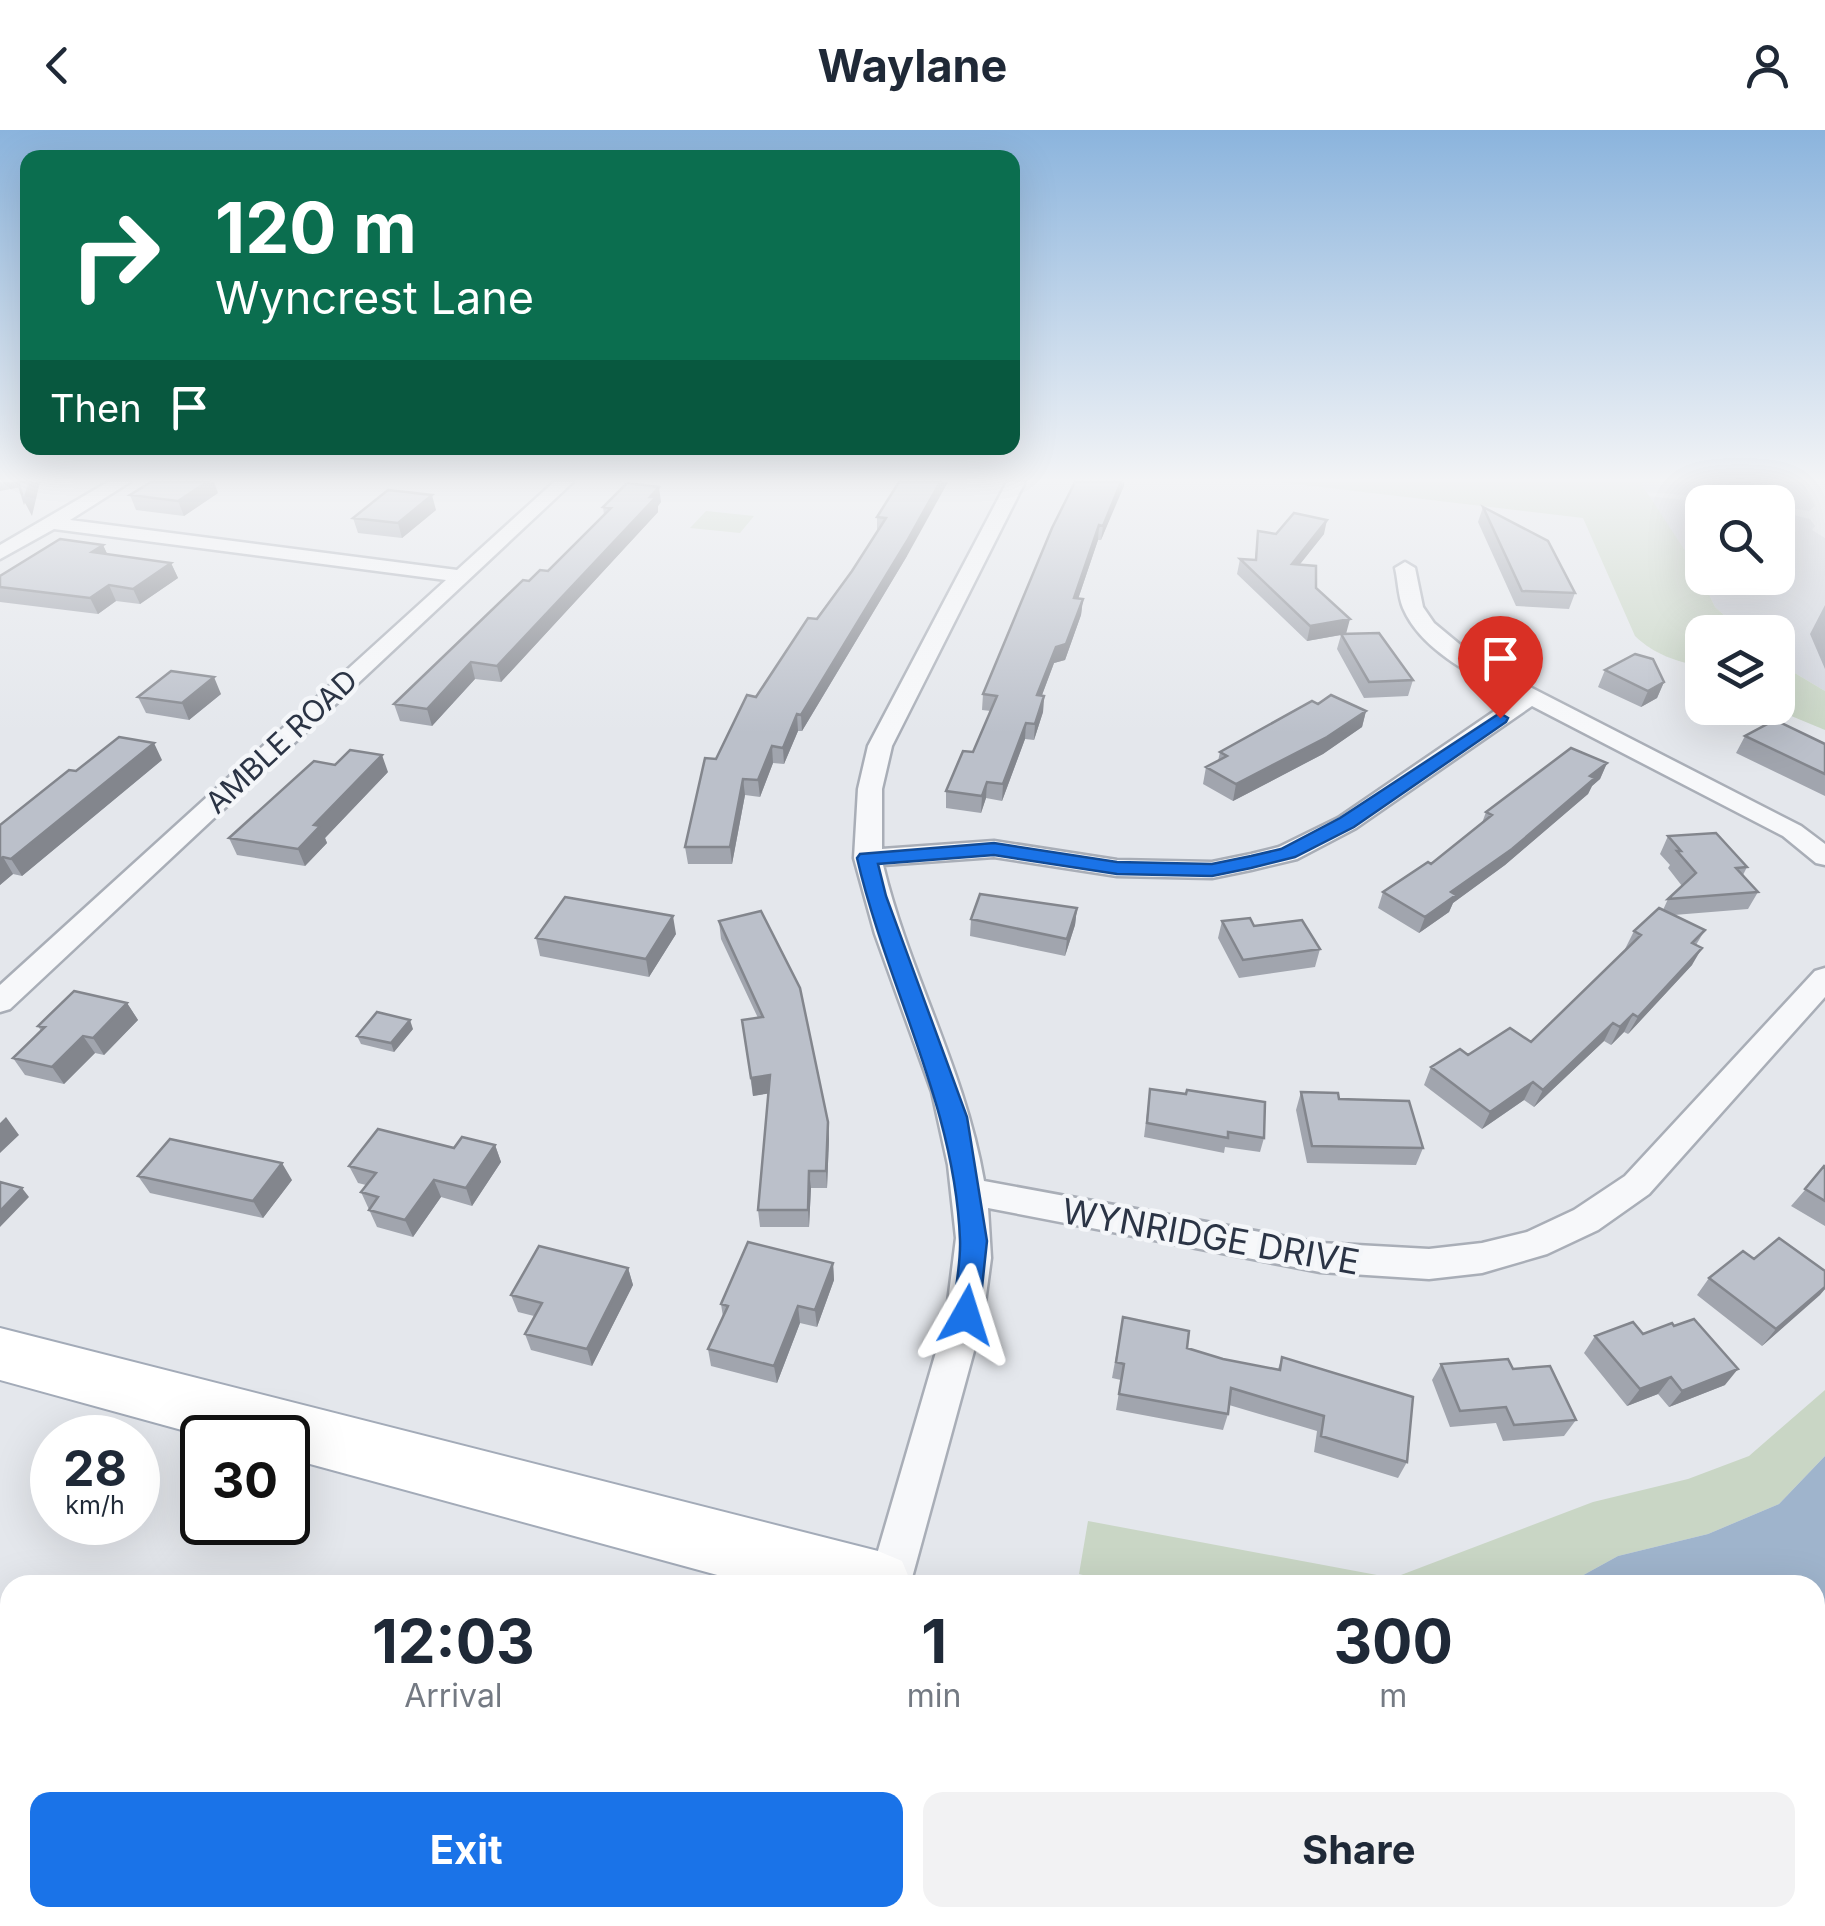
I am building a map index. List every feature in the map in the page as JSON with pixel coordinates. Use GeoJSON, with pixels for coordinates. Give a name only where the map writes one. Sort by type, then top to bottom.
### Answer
{"type":"FeatureCollection","features":[{"type":"Feature","properties":{"kind":"main road"},"geometry":{"type":"LineString","coordinates":[[0,1354],[840,1575]]}},
{"type":"Feature","properties":{"kind":"street"},"geometry":{"type":"LineString","coordinates":[[381,566],[460,576]]}},
{"type":"Feature","properties":{"kind":"street","name":"AMBLE ROAD"},"geometry":{"type":"LineString","coordinates":[[0,1002],[471,566]]}},
{"type":"Feature","properties":{"kind":"street"},"geometry":{"type":"LineString","coordinates":[[892,1575],[966,1315],[974,1241],[955,1117],[876,896],[864,824],[867,788],[880,746],[973,566]]}},
{"type":"Feature","properties":{"kind":"street"},"geometry":{"type":"LineString","coordinates":[[1405,568],[1413,607],[1435,636],[1472,667],[1792,831],[1825,857]]}},
{"type":"Feature","properties":{"kind":"street"},"geometry":{"type":"LineString","coordinates":[[867,858],[994,849],[1117,868],[1212,870],[1251,862],[1288,853],[1347,822],[1530,698]]}},
{"type":"Feature","properties":{"kind":"street","name":"WYNRIDGE DRIVE"},"geometry":{"type":"LineString","coordinates":[[968,1191],[1290,1256],[1367,1266],[1429,1266],[1498,1257],[1557,1236],[1598,1215],[1641,1182],[1825,978]]}},
{"type":"Feature","properties":{"kind":"shaded area"},"geometry":{"type":"Polygon","coordinates":[[[1795,566],[1825,566],[1825,691],[1795,673],[1795,615],[1724,615],[1709,595],[1795,595],[1795,566]]]}},
{"type":"Feature","properties":{"kind":"green space"},"geometry":{"type":"Polygon","coordinates":[[[1604,566],[1685,566],[1685,595],[1709,595],[1724,615],[1685,615],[1685,663],[1635,636],[1604,566]]]}},
{"type":"Feature","properties":{"kind":"green space"},"geometry":{"type":"Polygon","coordinates":[[[1795,673],[1825,691],[1825,730],[1795,718],[1795,673]]]}},
{"type":"Feature","properties":{"kind":"green space"},"geometry":{"type":"Polygon","coordinates":[[[1825,1390],[1825,1456],[1779,1504],[1708,1534],[1618,1556],[1583,1575],[1401,1575],[1593,1502],[1688,1479],[1749,1456],[1825,1390]]]}},
{"type":"Feature","properties":{"kind":"green space"},"geometry":{"type":"Polygon","coordinates":[[[1088,1521],[1377,1575],[1083,1575],[1079,1574],[1088,1521]]]}},
{"type":"Feature","properties":{"kind":"water"},"geometry":{"type":"Polygon","coordinates":[[[1825,1456],[1825,1575],[1583,1575],[1618,1556],[1708,1534],[1779,1504],[1825,1456]]]}},
{"type":"Feature","properties":{"kind":"building"},"geometry":{"type":"Polygon","coordinates":[[[17,566],[167,566],[133,589],[109,585],[90,598],[0,587],[0,576],[17,566]]]}},
{"type":"Feature","properties":{"kind":"building"},"geometry":{"type":"Polygon","coordinates":[[[553,566],[591,566],[497,666],[471,662],[427,709],[394,704],[523,580],[529,581],[540,570],[548,571],[553,566]]]}},
{"type":"Feature","properties":{"kind":"building"},"geometry":{"type":"Polygon","coordinates":[[[855,566],[892,566],[801,715],[797,714],[783,748],[772,746],[758,780],[743,779],[730,847],[685,847],[705,758],[716,759],[747,695],[756,697],[808,618],[817,619],[855,566]]]}},
{"type":"Feature","properties":{"kind":"building"},"geometry":{"type":"Polygon","coordinates":[[[1036,566],[1085,566],[1074,598],[1083,599],[1066,644],[1056,647],[1037,695],[1044,696],[1035,724],[1026,723],[1003,784],[987,782],[982,796],[946,791],[963,751],[973,752],[997,696],[983,694],[1036,566]]]}},
{"type":"Feature","properties":{"kind":"building"},"geometry":{"type":"Polygon","coordinates":[[[1247,566],[1316,566],[1316,588],[1350,619],[1310,626],[1247,566]]]}},
{"type":"Feature","properties":{"kind":"building"},"geometry":{"type":"Polygon","coordinates":[[[1510,566],[1561,566],[1575,593],[1522,591],[1510,566]]]}},
{"type":"Feature","properties":{"kind":"building"},"geometry":{"type":"Polygon","coordinates":[[[1379,633],[1413,680],[1369,682],[1341,634],[1379,633]]]}},
{"type":"Feature","properties":{"kind":"building"},"geometry":{"type":"Polygon","coordinates":[[[1635,654],[1653,659],[1664,682],[1648,691],[1605,670],[1635,654]]]}},
{"type":"Feature","properties":{"kind":"building"},"geometry":{"type":"Polygon","coordinates":[[[171,671],[214,677],[182,703],[138,697],[171,671]]]}},
{"type":"Feature","properties":{"kind":"building"},"geometry":{"type":"Polygon","coordinates":[[[1331,695],[1366,711],[1327,737],[1236,784],[1206,767],[1227,756],[1220,752],[1312,701],[1318,704],[1331,695]]]}},
{"type":"Feature","properties":{"kind":"building"},"geometry":{"type":"Polygon","coordinates":[[[1766,725],[1785,725],[1825,744],[1825,774],[1745,736],[1766,725]]]}},
{"type":"Feature","properties":{"kind":"building"},"geometry":{"type":"Polygon","coordinates":[[[119,737],[154,743],[11,859],[0,859],[0,825],[69,770],[76,771],[119,737]]]}},
{"type":"Feature","properties":{"kind":"building"},"geometry":{"type":"Polygon","coordinates":[[[1571,748],[1607,763],[1590,776],[1595,778],[1512,849],[1451,892],[1456,895],[1425,917],[1383,892],[1428,862],[1431,864],[1492,815],[1486,812],[1571,748]]]}},
{"type":"Feature","properties":{"kind":"building"},"geometry":{"type":"Polygon","coordinates":[[[350,750],[382,755],[314,825],[320,826],[298,849],[229,838],[314,761],[335,765],[350,750]]]}},
{"type":"Feature","properties":{"kind":"building"},"geometry":{"type":"Polygon","coordinates":[[[1716,833],[1747,867],[1736,868],[1758,892],[1668,899],[1696,873],[1668,836],[1716,833]]]}},
{"type":"Feature","properties":{"kind":"building"},"geometry":{"type":"Polygon","coordinates":[[[980,894],[1077,908],[1067,939],[971,919],[980,894]]]}},
{"type":"Feature","properties":{"kind":"building"},"geometry":{"type":"Polygon","coordinates":[[[565,897],[673,916],[646,959],[536,938],[565,897]]]}},
{"type":"Feature","properties":{"kind":"building"},"geometry":{"type":"Polygon","coordinates":[[[1659,908],[1705,930],[1692,943],[1702,948],[1638,1017],[1633,1014],[1620,1027],[1613,1023],[1543,1090],[1533,1082],[1490,1112],[1431,1067],[1460,1049],[1468,1055],[1510,1028],[1531,1042],[1641,935],[1634,931],[1659,908]]]}},
{"type":"Feature","properties":{"kind":"building"},"geometry":{"type":"Polygon","coordinates":[[[761,911],[800,988],[828,1122],[826,1171],[809,1171],[808,1210],[758,1210],[770,1075],[751,1078],[742,1020],[763,1017],[719,921],[761,911]]]}},
{"type":"Feature","properties":{"kind":"building"},"geometry":{"type":"Polygon","coordinates":[[[1250,918],[1254,926],[1302,920],[1320,949],[1243,960],[1222,921],[1250,918]]]}},
{"type":"Feature","properties":{"kind":"building"},"geometry":{"type":"Polygon","coordinates":[[[74,991],[127,1003],[93,1038],[83,1036],[52,1067],[13,1058],[45,1027],[38,1026],[74,991]]]}},
{"type":"Feature","properties":{"kind":"building"},"geometry":{"type":"Polygon","coordinates":[[[377,1012],[410,1020],[391,1043],[357,1036],[377,1012]]]}},
{"type":"Feature","properties":{"kind":"building"},"geometry":{"type":"Polygon","coordinates":[[[1150,1089],[1186,1094],[1187,1090],[1265,1102],[1264,1138],[1228,1132],[1228,1138],[1147,1123],[1150,1089]]]}},
{"type":"Feature","properties":{"kind":"building"},"geometry":{"type":"Polygon","coordinates":[[[1301,1092],[1338,1093],[1339,1099],[1409,1101],[1423,1148],[1312,1146],[1301,1092]]]}},
{"type":"Feature","properties":{"kind":"building"},"geometry":{"type":"Polygon","coordinates":[[[378,1129],[454,1148],[462,1137],[495,1145],[466,1188],[434,1180],[405,1220],[369,1210],[378,1197],[361,1192],[376,1173],[349,1166],[378,1129]]]}},
{"type":"Feature","properties":{"kind":"building"},"geometry":{"type":"Polygon","coordinates":[[[170,1139],[282,1163],[253,1201],[138,1176],[170,1139]]]}},
{"type":"Feature","properties":{"kind":"building"},"geometry":{"type":"Polygon","coordinates":[[[1825,1167],[1825,1201],[1805,1189],[1825,1167]]]}},
{"type":"Feature","properties":{"kind":"building"},"geometry":{"type":"Polygon","coordinates":[[[0,1182],[22,1188],[0,1211],[0,1182]]]}},
{"type":"Feature","properties":{"kind":"building"},"geometry":{"type":"Polygon","coordinates":[[[1779,1238],[1825,1271],[1825,1287],[1776,1329],[1709,1278],[1743,1251],[1754,1259],[1779,1238]]]}},
{"type":"Feature","properties":{"kind":"building"},"geometry":{"type":"Polygon","coordinates":[[[748,1242],[833,1263],[815,1310],[798,1306],[774,1366],[708,1349],[728,1306],[721,1304],[748,1242]]]}},
{"type":"Feature","properties":{"kind":"building"},"geometry":{"type":"Polygon","coordinates":[[[539,1246],[628,1268],[587,1349],[525,1334],[542,1303],[511,1295],[539,1246]]]}},
{"type":"Feature","properties":{"kind":"building"},"geometry":{"type":"Polygon","coordinates":[[[1123,1317],[1189,1331],[1187,1348],[1223,1359],[1280,1370],[1282,1357],[1413,1397],[1407,1462],[1321,1436],[1324,1416],[1231,1388],[1228,1414],[1119,1394],[1124,1364],[1116,1362],[1123,1317]]]}},
{"type":"Feature","properties":{"kind":"building"},"geometry":{"type":"Polygon","coordinates":[[[1694,1319],[1738,1369],[1682,1391],[1671,1377],[1640,1389],[1595,1336],[1633,1322],[1643,1334],[1694,1319]]]}},
{"type":"Feature","properties":{"kind":"building"},"geometry":{"type":"Polygon","coordinates":[[[1508,1359],[1513,1369],[1550,1366],[1576,1420],[1514,1425],[1506,1407],[1460,1411],[1441,1364],[1508,1359]]]}},
{"type":"Feature","properties":{"kind":"route"},"geometry":{"type":"LineString","coordinates":[[966,1315],[974,1241],[955,1117],[876,896],[867,858],[994,849],[1117,868],[1212,870],[1251,862],[1288,853],[1347,822],[1500,718]]}}]}
